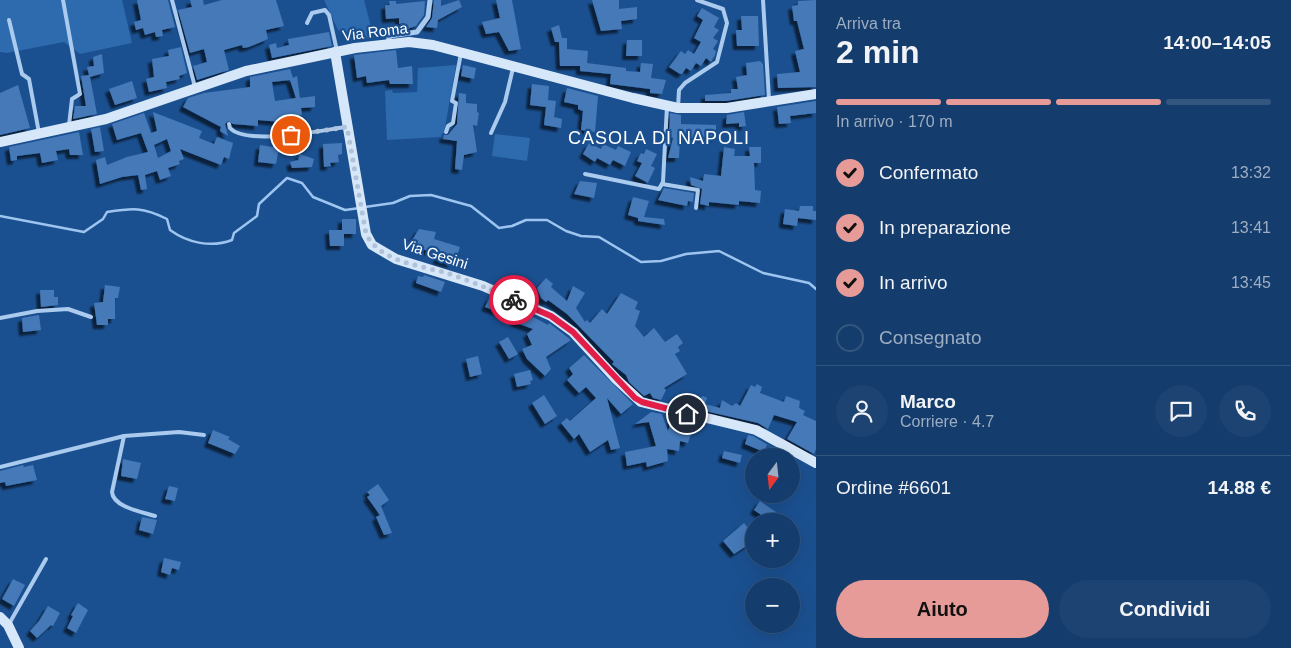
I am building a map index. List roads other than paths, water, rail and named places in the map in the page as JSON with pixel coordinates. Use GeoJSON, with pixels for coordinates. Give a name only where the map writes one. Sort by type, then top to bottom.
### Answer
{"type":"FeatureCollection","features":[{"type":"Feature","properties":{"kind":"street"},"geometry":{"type":"LineString","coordinates":[[387,44],[390,36],[417,32],[428,17],[430,0]]}},
{"type":"Feature","properties":{"kind":"street","name":"Via Roma"},"geometry":{"type":"LineString","coordinates":[[0,142],[106,119],[246,71],[336,52],[387,44],[420,42],[678,108],[708,109],[816,94]]}},
{"type":"Feature","properties":{"kind":"street","name":"Via Gesini"},"geometry":{"type":"LineString","coordinates":[[336,52],[355,176],[366,234],[372,244],[396,259],[483,286],[551,316],[573,332],[616,379],[642,402],[756,430],[816,463]]}},
{"type":"Feature","properties":{"kind":"street"},"geometry":{"type":"LineString","coordinates":[[0,618],[8,625],[19,648]]}},
{"type":"Feature","properties":{"kind":"lane"},"geometry":{"type":"LineString","coordinates":[[63,0],[80,94],[72,100],[69,127]]}},
{"type":"Feature","properties":{"kind":"lane"},"geometry":{"type":"LineString","coordinates":[[172,0],[195,88]]}},
{"type":"Feature","properties":{"kind":"lane"},"geometry":{"type":"LineString","coordinates":[[678,108],[679,90],[684,83],[717,62],[726,22],[723,9],[697,0]]}},
{"type":"Feature","properties":{"kind":"lane"},"geometry":{"type":"LineString","coordinates":[[763,0],[770,101]]}},
{"type":"Feature","properties":{"kind":"lane"},"geometry":{"type":"LineString","coordinates":[[307,24],[312,13],[325,10],[329,15],[336,52]]}},
{"type":"Feature","properties":{"kind":"lane"},"geometry":{"type":"LineString","coordinates":[[9,20],[22,74],[29,79],[39,133]]}},
{"type":"Feature","properties":{"kind":"lane"},"geometry":{"type":"LineString","coordinates":[[446,132],[448,126],[453,123],[456,103],[452,101],[461,53]]}},
{"type":"Feature","properties":{"kind":"lane"},"geometry":{"type":"LineString","coordinates":[[491,133],[505,102],[514,66]]}},
{"type":"Feature","properties":{"kind":"lane"},"geometry":{"type":"LineString","coordinates":[[585,174],[660,189],[662,184],[667,106]]}},
{"type":"Feature","properties":{"kind":"lane"},"geometry":{"type":"LineString","coordinates":[[229,124],[230,128],[237,133],[272,137],[347,127]]}},
{"type":"Feature","properties":{"kind":"lane"},"geometry":{"type":"LineString","coordinates":[[662,184],[698,190],[696,208]]}},
{"type":"Feature","properties":{"kind":"lane"},"geometry":{"type":"LineString","coordinates":[[0,318],[37,311],[68,309],[90,317]]}},
{"type":"Feature","properties":{"kind":"lane"},"geometry":{"type":"LineString","coordinates":[[0,467],[124,436],[179,432],[204,435]]}},
{"type":"Feature","properties":{"kind":"lane"},"geometry":{"type":"LineString","coordinates":[[124,436],[112,495],[120,504],[155,516]]}},
{"type":"Feature","properties":{"kind":"lane"},"geometry":{"type":"LineString","coordinates":[[8,625],[46,559]]}},
{"type":"Feature","properties":{"kind":"waterway"},"geometry":{"type":"LineString","coordinates":[[0,216],[84,232],[103,219],[107,212],[144,210],[167,219],[170,230],[184,238],[200,243],[216,244],[232,240],[234,233],[257,216],[259,204],[287,178],[302,183],[313,197],[345,210],[360,208]]}},
{"type":"Feature","properties":{"kind":"waterway"},"geometry":{"type":"LineString","coordinates":[[365,207],[393,203],[410,196],[431,195],[471,206],[499,228],[512,226],[526,220],[547,220],[566,231],[581,236],[599,237],[641,262],[661,261],[686,254],[719,251],[763,273],[809,283],[816,289]]}},
{"type":"Feature","properties":{"kind":"district","name":"CASOLA DI NAPOLI"},"geometry":{"type":"Point","coordinates":[659,138]}}]}
